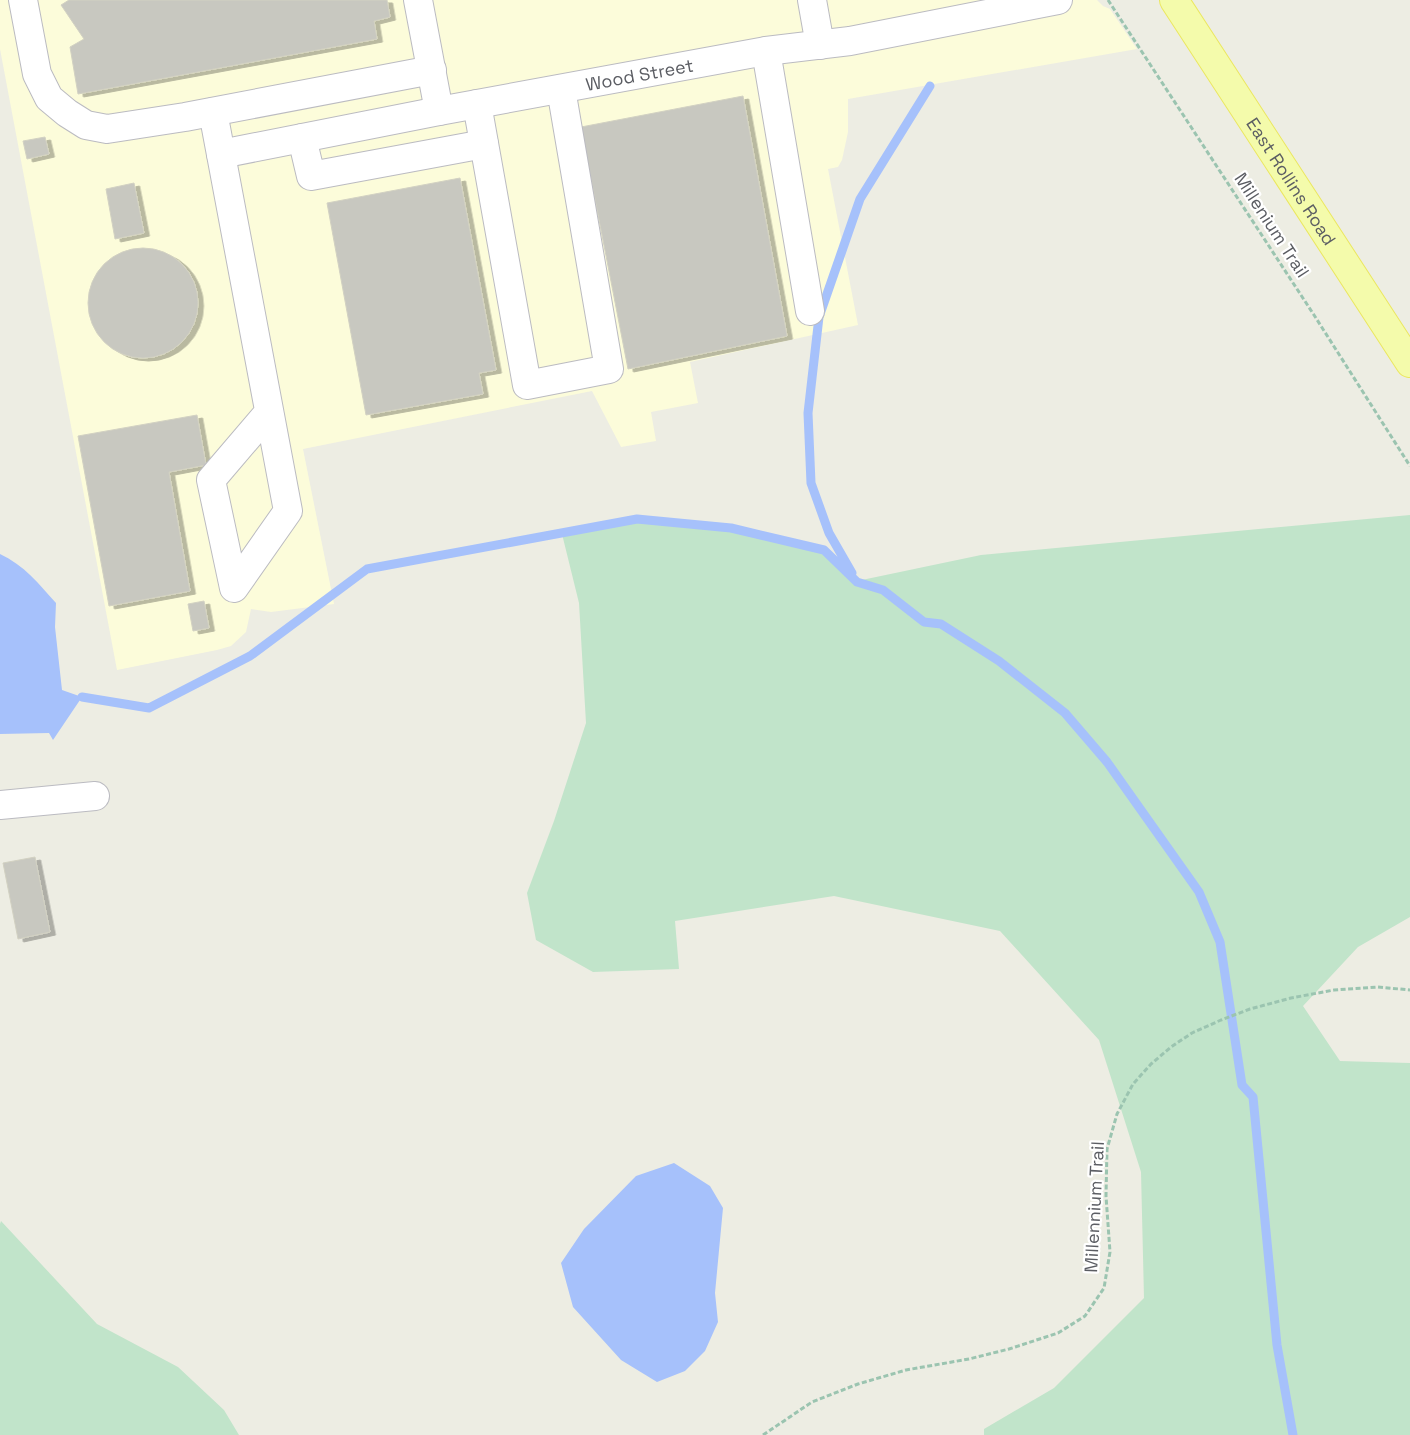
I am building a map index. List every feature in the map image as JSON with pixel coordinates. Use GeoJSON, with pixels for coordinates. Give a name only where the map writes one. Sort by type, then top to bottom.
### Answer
{"type":"FeatureCollection","features":[{"type":"Feature","properties":{"kind":"main road","name":"East Rollins Road"},"geometry":{"type":"LineString","coordinates":[[1174,0],[1410,363]]}},
{"type":"Feature","properties":{"kind":"street"},"geometry":{"type":"LineString","coordinates":[[23,0],[37,74],[49,98],[67,113],[86,124],[107,129],[213,112],[432,70]]}},
{"type":"Feature","properties":{"kind":"street"},"geometry":{"type":"LineString","coordinates":[[418,0],[439,111]]}},
{"type":"Feature","properties":{"kind":"street"},"geometry":{"type":"LineString","coordinates":[[812,0],[820,45]]}},
{"type":"Feature","properties":{"kind":"street","name":"Wood Street"},"geometry":{"type":"LineString","coordinates":[[221,154],[766,50],[850,41],[980,17],[1058,0]]}},
{"type":"Feature","properties":{"kind":"street"},"geometry":{"type":"LineString","coordinates":[[766,50],[810,311]]}},
{"type":"Feature","properties":{"kind":"street"},"geometry":{"type":"LineString","coordinates":[[478,104],[527,385],[609,369],[562,89]]}},
{"type":"Feature","properties":{"kind":"street"},"geometry":{"type":"LineString","coordinates":[[213,112],[288,511],[234,588],[211,480],[269,412]]}},
{"type":"Feature","properties":{"kind":"street"},"geometry":{"type":"LineString","coordinates":[[302,138],[311,176],[484,144]]}},
{"type":"Feature","properties":{"kind":"street"},"geometry":{"type":"LineString","coordinates":[[0,805],[95,796]]}},
{"type":"Feature","properties":{"kind":"path","name":"Millenium Trail"},"geometry":{"type":"LineString","coordinates":[[1108,0],[1314,315],[1410,466]]}},
{"type":"Feature","properties":{"kind":"path","name":"Millennium Trail"},"geometry":{"type":"LineString","coordinates":[[763,1435],[812,1402],[858,1384],[906,1370],[969,1360],[1009,1350],[1058,1333],[1085,1316],[1104,1288],[1110,1252],[1106,1196],[1107,1149],[1117,1114],[1133,1084],[1150,1064],[1171,1047],[1192,1033],[1250,1008],[1291,998],[1334,990],[1378,986],[1410,990]]}},
{"type":"Feature","properties":{"kind":"shaded area"},"geometry":{"type":"Polygon","coordinates":[[[0,0],[1097,0],[1103,6],[1110,9],[1137,49],[848,99],[848,132],[842,160],[838,167],[828,169],[858,325],[690,362],[698,403],[651,412],[656,441],[621,447],[592,391],[303,449],[334,604],[271,612],[251,609],[246,632],[231,646],[117,670],[0,49],[0,0]]]}},
{"type":"Feature","properties":{"kind":"shaded area"},"geometry":{"type":"Polygon","coordinates":[[[1410,515],[1410,917],[1358,947],[1303,1006],[1340,1061],[1410,1063],[1410,1435],[984,1435],[984,1429],[1054,1388],[1144,1298],[1141,1172],[1099,1040],[1000,931],[834,896],[675,921],[679,969],[593,972],[536,940],[527,893],[554,821],[586,723],[579,603],[562,534],[638,519],[731,528],[824,550],[857,581],[981,555],[1410,515]]]}},
{"type":"Feature","properties":{"kind":"shaded area"},"geometry":{"type":"Polygon","coordinates":[[[1,1221],[97,1324],[178,1367],[224,1410],[239,1435],[0,1435],[1,1221]]]}},
{"type":"Feature","properties":{"kind":"water"},"geometry":{"type":"Polygon","coordinates":[[[0,554],[24,569],[56,603],[55,627],[62,690],[82,697],[53,740],[49,733],[0,734],[0,554]]]}},
{"type":"Feature","properties":{"kind":"water"},"geometry":{"type":"Polygon","coordinates":[[[674,1163],[710,1186],[723,1208],[715,1293],[718,1322],[705,1351],[685,1371],[657,1382],[621,1360],[573,1307],[561,1263],[584,1229],[636,1176],[674,1163]]]}},
{"type":"Feature","properties":{"kind":"building"},"geometry":{"type":"Polygon","coordinates":[[[69,0],[387,0],[390,17],[374,21],[377,39],[78,94],[70,47],[84,39],[61,5],[69,0]]]}},
{"type":"Feature","properties":{"kind":"building"},"geometry":{"type":"Polygon","coordinates":[[[743,96],[787,336],[628,369],[581,127],[743,96]]]}},
{"type":"Feature","properties":{"kind":"building"},"geometry":{"type":"Polygon","coordinates":[[[45,137],[49,154],[27,159],[23,141],[45,137]]]}},
{"type":"Feature","properties":{"kind":"building"},"geometry":{"type":"Polygon","coordinates":[[[460,178],[496,370],[479,373],[483,394],[366,415],[327,203],[460,178]]]}},
{"type":"Feature","properties":{"kind":"building"},"geometry":{"type":"Polygon","coordinates":[[[134,183],[144,233],[115,239],[106,189],[134,183]]]}},
{"type":"Feature","properties":{"kind":"building"},"geometry":{"type":"Polygon","coordinates":[[[143,248],[164,252],[182,264],[194,282],[198,303],[194,324],[182,342],[164,354],[143,358],[122,354],[104,342],[92,324],[88,303],[92,282],[104,264],[122,252],[143,248]]]}},
{"type":"Feature","properties":{"kind":"building"},"geometry":{"type":"Polygon","coordinates":[[[197,415],[206,465],[169,472],[190,591],[109,606],[78,436],[197,415]]]}},
{"type":"Feature","properties":{"kind":"building"},"geometry":{"type":"Polygon","coordinates":[[[204,601],[209,628],[193,631],[188,604],[204,601]]]}},
{"type":"Feature","properties":{"kind":"building"},"geometry":{"type":"Polygon","coordinates":[[[35,857],[50,932],[18,939],[3,863],[35,857]]]}},
{"type":"Feature","properties":{"kind":"waterway"},"geometry":{"type":"LineString","coordinates":[[852,573],[829,533],[811,483],[808,413],[819,317],[860,199],[930,86]]}},
{"type":"Feature","properties":{"kind":"waterway"},"geometry":{"type":"LineString","coordinates":[[82,697],[149,708],[250,656],[367,569],[637,519],[731,528],[824,550],[857,582],[883,590],[924,622],[941,624],[999,661],[1065,713],[1107,762],[1199,892],[1220,942],[1242,1085],[1253,1097],[1277,1345],[1293,1435]]}}]}
